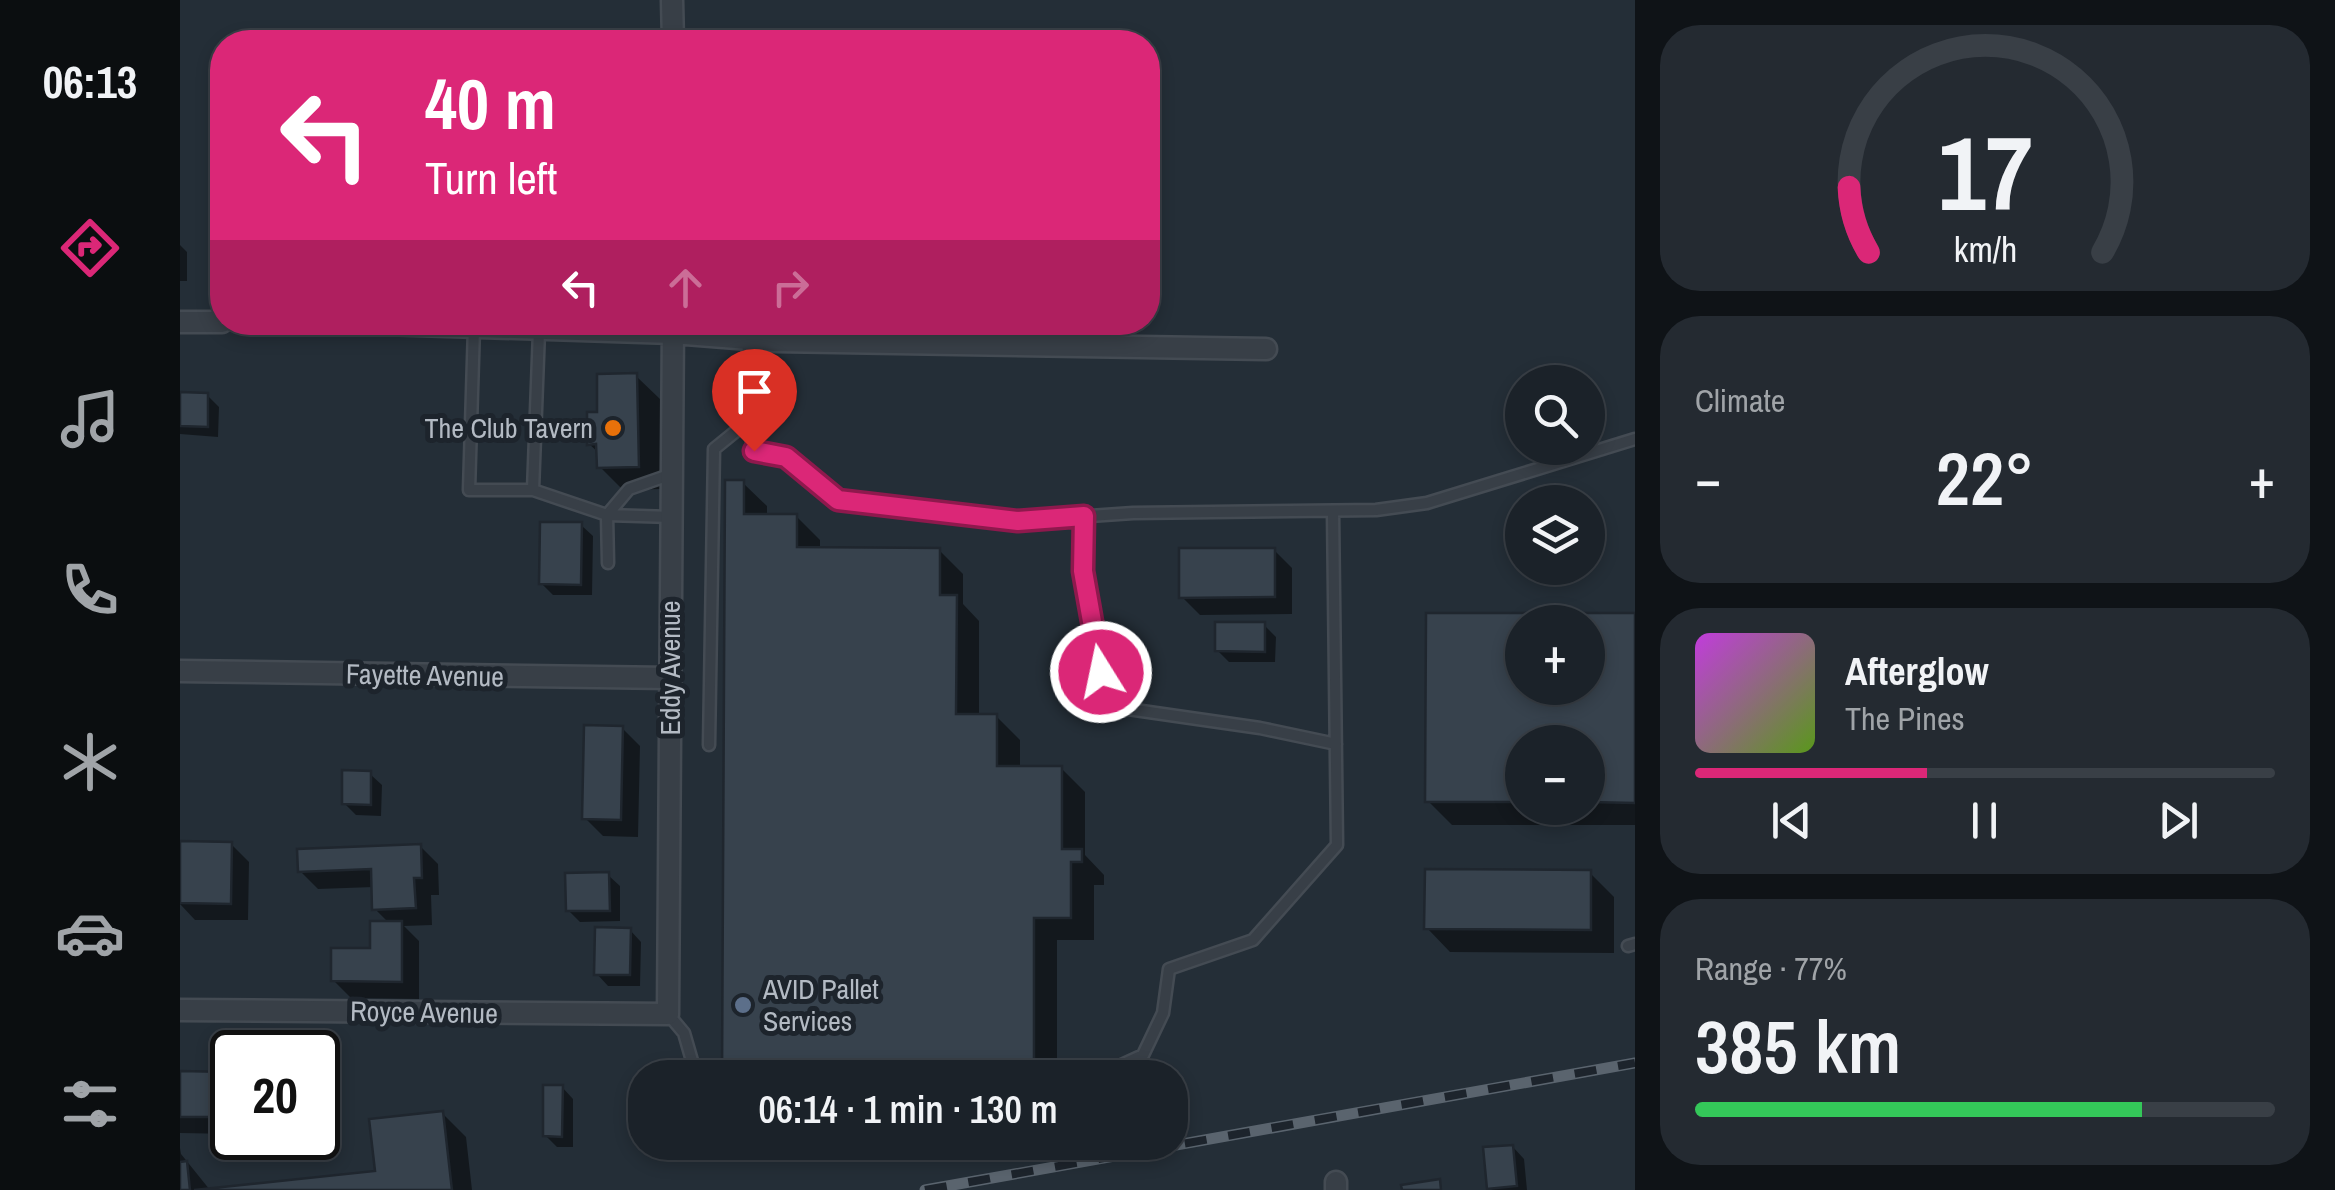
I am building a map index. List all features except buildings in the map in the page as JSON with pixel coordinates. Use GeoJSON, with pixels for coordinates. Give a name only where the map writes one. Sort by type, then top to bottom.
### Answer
{"type":"FeatureCollection","features":[{"type":"Feature","properties":{"kind":"street"},"geometry":{"type":"LineString","coordinates":[[672,0],[672,30]]}},
{"type":"Feature","properties":{"kind":"street"},"geometry":{"type":"LineString","coordinates":[[180,322],[210,322]]}},
{"type":"Feature","properties":{"kind":"street","name":"Eddy Avenue"},"geometry":{"type":"LineString","coordinates":[[668,1014],[673,335]]}},
{"type":"Feature","properties":{"kind":"street"},"geometry":{"type":"LineString","coordinates":[[721,335],[748,339],[1266,349]]}},
{"type":"Feature","properties":{"kind":"street","name":"Fayette Avenue"},"geometry":{"type":"LineString","coordinates":[[180,671],[670,678]]}},
{"type":"Feature","properties":{"kind":"street","name":"Royce Avenue"},"geometry":{"type":"LineString","coordinates":[[180,1010],[668,1014]]}},
{"type":"Feature","properties":{"kind":"lane"},"geometry":{"type":"LineString","coordinates":[[474,335],[468,490],[533,490],[608,515],[672,517]]}},
{"type":"Feature","properties":{"kind":"lane"},"geometry":{"type":"LineString","coordinates":[[533,490],[539,335]]}},
{"type":"Feature","properties":{"kind":"lane"},"geometry":{"type":"LineString","coordinates":[[748,339],[746,423],[754,451],[786,457],[838,500],[1018,521],[1376,510],[1427,502],[1635,439]]}},
{"type":"Feature","properties":{"kind":"lane"},"geometry":{"type":"LineString","coordinates":[[709,746],[714,449],[746,423]]}},
{"type":"Feature","properties":{"kind":"lane"},"geometry":{"type":"LineString","coordinates":[[608,563],[608,515],[629,489],[672,474]]}},
{"type":"Feature","properties":{"kind":"lane"},"geometry":{"type":"LineString","coordinates":[[1134,1060],[1143,1056],[1163,1013],[1169,969],[1253,940],[1337,846],[1333,510]]}},
{"type":"Feature","properties":{"kind":"lane"},"geometry":{"type":"LineString","coordinates":[[1084,516],[1083,571],[1107,706],[1260,728],[1336,744]]}},
{"type":"Feature","properties":{"kind":"lane"},"geometry":{"type":"LineString","coordinates":[[668,1014],[684,1033],[692,1060]]}},
{"type":"Feature","properties":{"kind":"railway"},"geometry":{"type":"LineString","coordinates":[[925,1190],[1635,1063]]}},
{"type":"Feature","properties":{"kind":"place","name":"The Club Tavern"},"geometry":{"type":"Point","coordinates":[613,428]}},
{"type":"Feature","properties":{"kind":"place","name":"AVID Pallet Services"},"geometry":{"type":"Point","coordinates":[743,1005]}},
{"type":"Feature","properties":{"kind":"route"},"geometry":{"type":"LineString","coordinates":[[754,451],[786,457],[838,500],[1018,521],[1084,516],[1083,571],[1101,672]]}}]}
